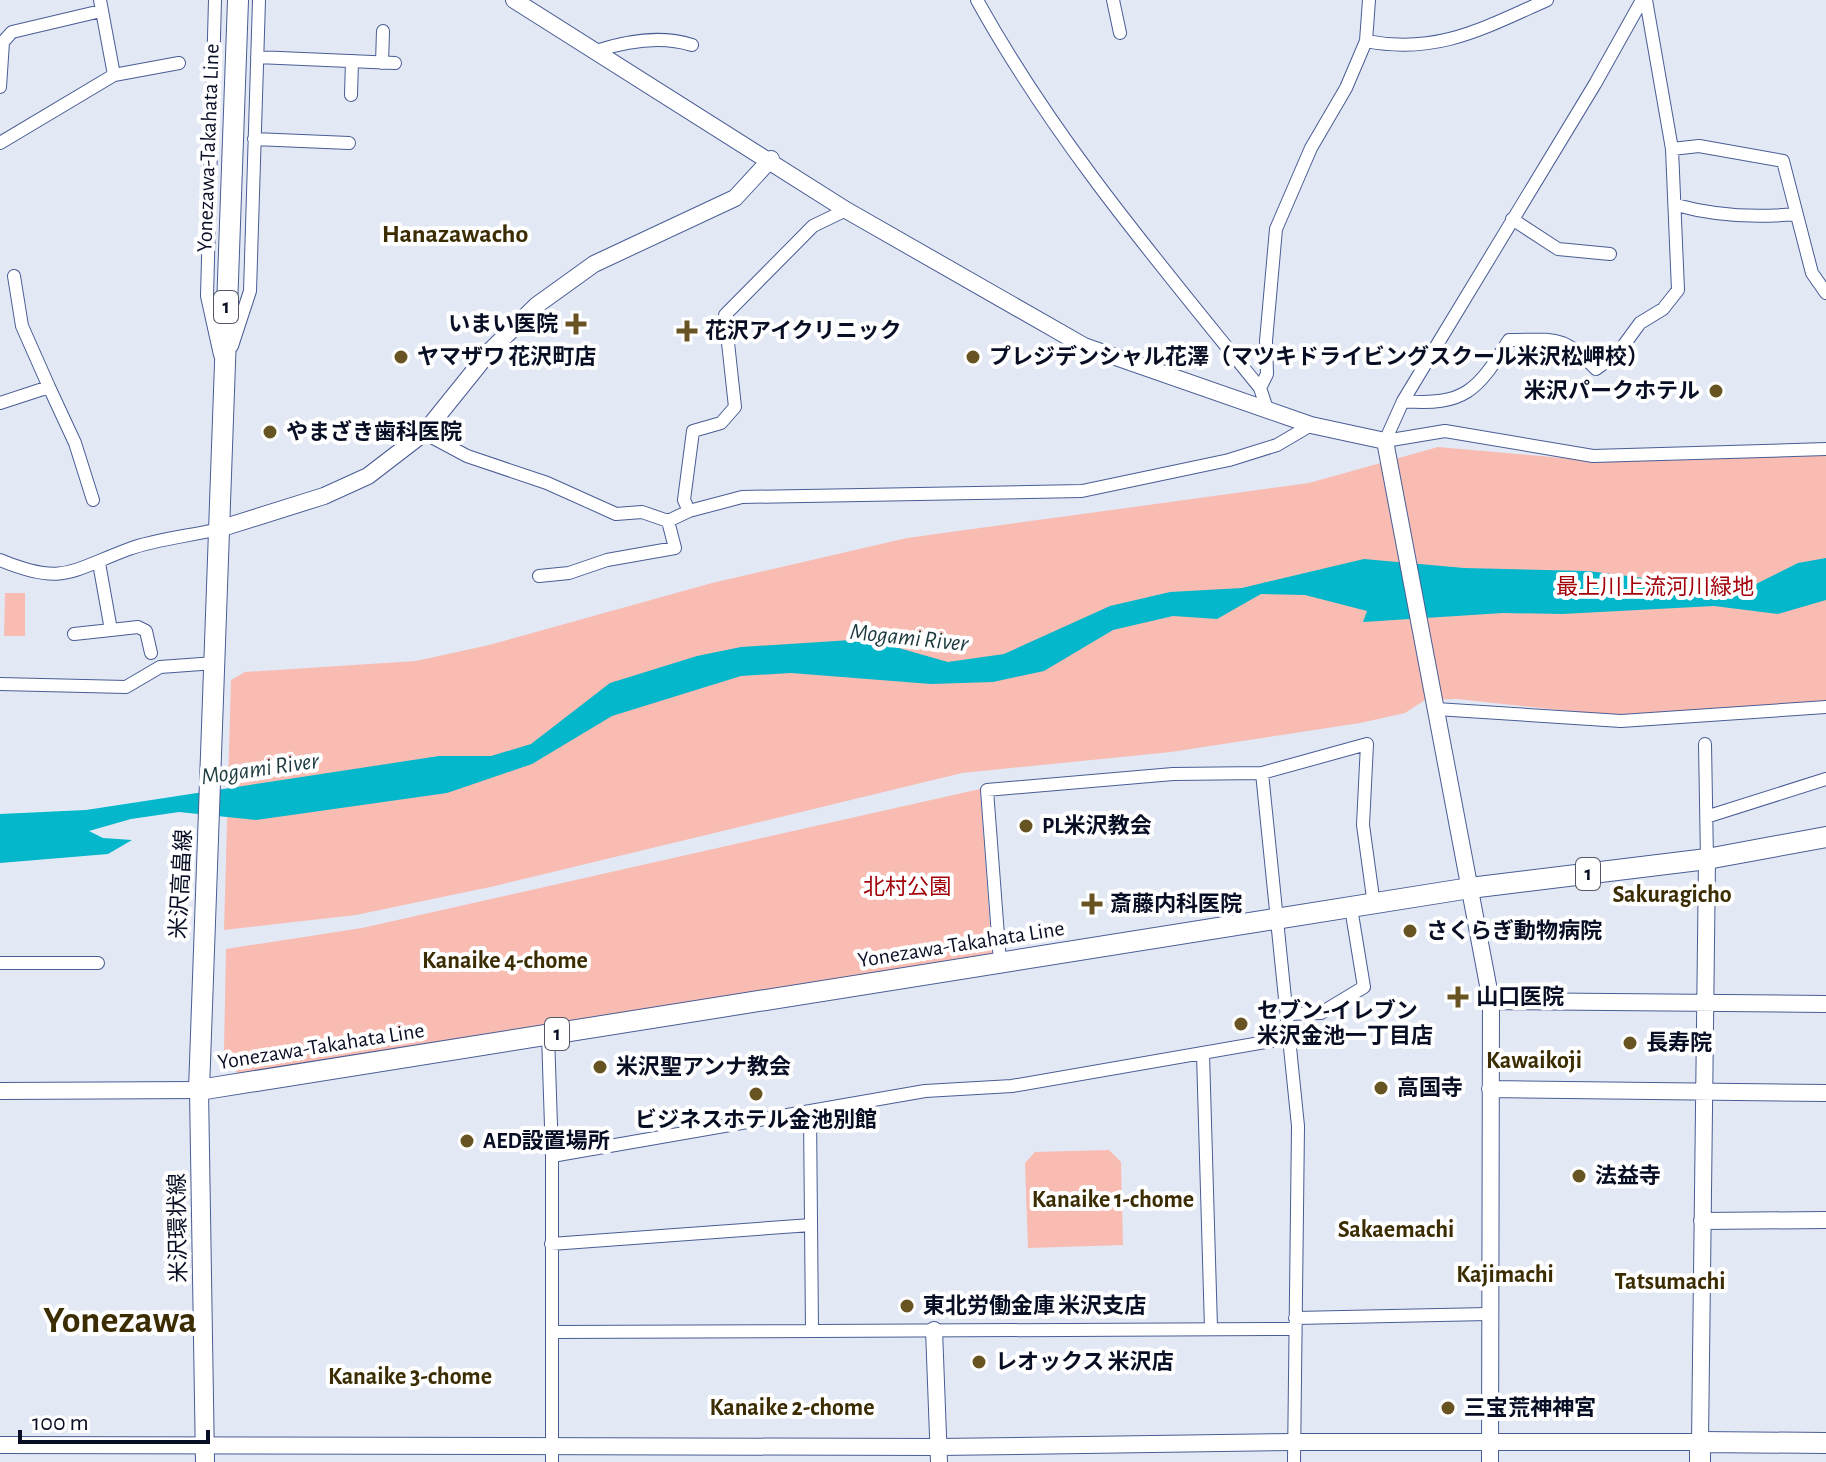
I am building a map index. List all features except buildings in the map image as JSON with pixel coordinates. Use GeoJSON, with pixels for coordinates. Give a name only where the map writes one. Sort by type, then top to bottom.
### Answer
{"type":"FeatureCollection","features":[{"type":"Feature","properties":{"kind":"main road","name":"Yonezawa-Takahata Line"},"geometry":{"type":"LineString","coordinates":[[215,672],[238,0]]}},
{"type":"Feature","properties":{"kind":"main road","name":"米沢高畠線"},"geometry":{"type":"LineString","coordinates":[[199,1090],[215,672]]}},
{"type":"Feature","properties":{"kind":"main road","name":"Yonezawa-Takahata Line"},"geometry":{"type":"LineString","coordinates":[[199,1090],[1470,888],[1707,859],[1826,837]]}},
{"type":"Feature","properties":{"kind":"main road","name":"米沢環状線"},"geometry":{"type":"LineString","coordinates":[[199,1090],[205,1453]]}},
{"type":"Feature","properties":{"kind":"main road"},"geometry":{"type":"LineString","coordinates":[[1700,1452],[1826,1443]]}},
{"type":"Feature","properties":{"kind":"street"},"geometry":{"type":"LineString","coordinates":[[215,0],[207,296],[224,369]]}},
{"type":"Feature","properties":{"kind":"street"},"geometry":{"type":"LineString","coordinates":[[224,369],[250,291],[259,0]]}},
{"type":"Feature","properties":{"kind":"street"},"geometry":{"type":"LineString","coordinates":[[514,0],[771,159],[846,210],[1084,346],[1311,425],[1385,441],[1445,431],[1593,456],[1826,449]]}},
{"type":"Feature","properties":{"kind":"street"},"geometry":{"type":"LineString","coordinates":[[977,0],[1016,70],[1099,188],[1260,388],[1267,409]]}},
{"type":"Feature","properties":{"kind":"street"},"geometry":{"type":"LineString","coordinates":[[1113,0],[1120,33]]}},
{"type":"Feature","properties":{"kind":"street"},"geometry":{"type":"LineString","coordinates":[[1260,388],[1267,374],[1266,341],[1276,229],[1311,148],[1346,88],[1366,41],[1369,0]]}},
{"type":"Feature","properties":{"kind":"street"},"geometry":{"type":"LineString","coordinates":[[1366,41],[1400,48],[1446,42],[1547,0]]}},
{"type":"Feature","properties":{"kind":"street"},"geometry":{"type":"LineString","coordinates":[[1403,401],[1436,404],[1465,396],[1509,340],[1560,340],[1575,347],[1596,369],[1618,353],[1640,323],[1663,309],[1678,290],[1672,149],[1644,0]]}},
{"type":"Feature","properties":{"kind":"street"},"geometry":{"type":"LineString","coordinates":[[1490,1462],[1491,1001],[1385,441],[1403,401],[1644,0]]}},
{"type":"Feature","properties":{"kind":"street"},"geometry":{"type":"LineString","coordinates":[[0,87],[3,84],[3,42],[12,32],[101,5],[114,75]]}},
{"type":"Feature","properties":{"kind":"street"},"geometry":{"type":"LineString","coordinates":[[257,57],[388,63],[383,31]]}},
{"type":"Feature","properties":{"kind":"street"},"geometry":{"type":"LineString","coordinates":[[596,51],[625,41],[675,39],[692,45]]}},
{"type":"Feature","properties":{"kind":"street"},"geometry":{"type":"LineString","coordinates":[[351,95],[352,61]]}},
{"type":"Feature","properties":{"kind":"street"},"geometry":{"type":"LineString","coordinates":[[0,143],[114,75],[179,63]]}},
{"type":"Feature","properties":{"kind":"street"},"geometry":{"type":"LineString","coordinates":[[254,139],[349,143]]}},
{"type":"Feature","properties":{"kind":"street"},"geometry":{"type":"LineString","coordinates":[[1672,149],[1699,146],[1783,161],[1812,273],[1826,293]]}},
{"type":"Feature","properties":{"kind":"street"},"geometry":{"type":"LineString","coordinates":[[0,560],[35,574],[67,573],[130,549],[219,529],[324,496],[368,476],[424,433],[490,351],[537,305],[594,264],[735,198],[771,159]]}},
{"type":"Feature","properties":{"kind":"street"},"geometry":{"type":"LineString","coordinates":[[1676,205],[1704,213],[1754,218],[1795,214]]}},
{"type":"Feature","properties":{"kind":"street"},"geometry":{"type":"LineString","coordinates":[[689,511],[684,500],[693,431],[721,423],[735,407],[725,315],[813,226],[846,210]]}},
{"type":"Feature","properties":{"kind":"street"},"geometry":{"type":"LineString","coordinates":[[1512,219],[1558,249],[1610,254]]}},
{"type":"Feature","properties":{"kind":"street"},"geometry":{"type":"LineString","coordinates":[[14,276],[22,326],[75,443],[93,500]]}},
{"type":"Feature","properties":{"kind":"street"},"geometry":{"type":"LineString","coordinates":[[0,403],[49,387]]}},
{"type":"Feature","properties":{"kind":"street"},"geometry":{"type":"LineString","coordinates":[[424,433],[467,456],[547,483],[616,514],[642,512],[668,521],[689,511],[742,497],[1082,491],[1229,460],[1277,445],[1311,425]]}},
{"type":"Feature","properties":{"kind":"street"},"geometry":{"type":"LineString","coordinates":[[539,576],[569,573],[607,560],[675,548],[668,521]]}},
{"type":"Feature","properties":{"kind":"street"},"geometry":{"type":"LineString","coordinates":[[99,563],[111,630]]}},
{"type":"Feature","properties":{"kind":"street"},"geometry":{"type":"LineString","coordinates":[[74,634],[138,627],[146,631],[151,653]]}},
{"type":"Feature","properties":{"kind":"street"},"geometry":{"type":"LineString","coordinates":[[0,684],[126,687],[160,667],[215,672]]}},
{"type":"Feature","properties":{"kind":"street"},"geometry":{"type":"LineString","coordinates":[[1436,709],[1621,721],[1826,707]]}},
{"type":"Feature","properties":{"kind":"street"},"geometry":{"type":"LineString","coordinates":[[1000,962],[987,790],[1173,774],[1262,773],[1367,744],[1363,825],[1374,905]]}},
{"type":"Feature","properties":{"kind":"street"},"geometry":{"type":"LineString","coordinates":[[0,1445],[205,1453],[551,1444],[938,1454],[1295,1442],[1490,1442],[1700,1452],[1709,816],[1705,744]]}},
{"type":"Feature","properties":{"kind":"street"},"geometry":{"type":"LineString","coordinates":[[1262,773],[1298,1126],[1294,1462]]}},
{"type":"Feature","properties":{"kind":"street"},"geometry":{"type":"LineString","coordinates":[[1709,816],[1826,779]]}},
{"type":"Feature","properties":{"kind":"street"},"geometry":{"type":"LineString","coordinates":[[1286,1014],[1321,1013],[1364,987],[1351,908]]}},
{"type":"Feature","properties":{"kind":"street"},"geometry":{"type":"LineString","coordinates":[[0,963],[98,963]]}},
{"type":"Feature","properties":{"kind":"street"},"geometry":{"type":"LineString","coordinates":[[1491,1001],[1826,1004]]}},
{"type":"Feature","properties":{"kind":"street"},"geometry":{"type":"LineString","coordinates":[[548,1035],[552,1156],[552,1462]]}},
{"type":"Feature","properties":{"kind":"street"},"geometry":{"type":"LineString","coordinates":[[552,1156],[925,1091],[1012,1086],[1289,1038]]}},
{"type":"Feature","properties":{"kind":"street"},"geometry":{"type":"LineString","coordinates":[[1203,1054],[1211,1328]]}},
{"type":"Feature","properties":{"kind":"street"},"geometry":{"type":"LineString","coordinates":[[1490,1089],[1826,1093]]}},
{"type":"Feature","properties":{"kind":"street"},"geometry":{"type":"LineString","coordinates":[[0,1091],[199,1090]]}},
{"type":"Feature","properties":{"kind":"street"},"geometry":{"type":"LineString","coordinates":[[810,1113],[812,1330]]}},
{"type":"Feature","properties":{"kind":"street"},"geometry":{"type":"LineString","coordinates":[[1702,1221],[1826,1220]]}},
{"type":"Feature","properties":{"kind":"street"},"geometry":{"type":"LineString","coordinates":[[551,1244],[811,1225]]}},
{"type":"Feature","properties":{"kind":"street"},"geometry":{"type":"LineString","coordinates":[[552,1332],[1211,1328],[1488,1314]]}},
{"type":"Feature","properties":{"kind":"street"},"geometry":{"type":"LineString","coordinates":[[934,1330],[938,1454]]}},
{"type":"Feature","properties":{"kind":"green space","name":"最上川上流河川緑地"},"geometry":{"type":"Polygon","coordinates":[[[1438,447],[1596,461],[1826,453],[1826,703],[1625,717],[1457,699],[1425,700],[1405,713],[1360,723],[1171,752],[962,773],[495,886],[356,915],[224,930],[231,680],[245,672],[416,661],[489,645],[712,583],[907,538],[1309,483],[1438,447]]]}},
{"type":"Feature","properties":{"kind":"green space"},"geometry":{"type":"Polygon","coordinates":[[[5,593],[25,593],[25,636],[4,636],[5,593]]]}},
{"type":"Feature","properties":{"kind":"green space","name":"北村公園"},"geometry":{"type":"Polygon","coordinates":[[[980,789],[992,953],[240,1078],[224,1051],[226,949],[362,928],[980,789]]]}},
{"type":"Feature","properties":{"kind":"green space"},"geometry":{"type":"Polygon","coordinates":[[[1109,1150],[1121,1162],[1123,1245],[1028,1248],[1025,1163],[1035,1152],[1109,1150]]]}},
{"type":"Feature","properties":{"kind":"water"},"geometry":{"type":"Polygon","coordinates":[[[1826,558],[1826,600],[1778,614],[1714,606],[1562,614],[1503,613],[1363,622],[1367,611],[1305,595],[1261,594],[1217,619],[1173,616],[1113,630],[1044,671],[993,682],[931,684],[791,673],[741,676],[612,716],[532,764],[447,793],[256,820],[179,812],[131,819],[89,831],[103,838],[132,840],[108,854],[0,863],[0,814],[86,810],[439,756],[491,756],[531,744],[610,683],[697,656],[741,647],[867,639],[948,662],[1004,654],[1110,606],[1170,592],[1242,588],[1364,559],[1464,568],[1588,571],[1684,583],[1754,585],[1798,563],[1826,558]]]}},
{"type":"Feature","properties":{"kind":"place","name":"いまい医院"},"geometry":{"type":"Point","coordinates":[576,324]}},
{"type":"Feature","properties":{"kind":"place","name":"花沢アイクリニック"},"geometry":{"type":"Point","coordinates":[687,331]}},
{"type":"Feature","properties":{"kind":"place","name":"ヤマザワ 花沢町店"},"geometry":{"type":"Point","coordinates":[401,357]}},
{"type":"Feature","properties":{"kind":"place","name":"プレジデンシャル花澤（マツキドライビングスクール米沢松岬校）"},"geometry":{"type":"Point","coordinates":[973,357]}},
{"type":"Feature","properties":{"kind":"place","name":"米沢パークホテル"},"geometry":{"type":"Point","coordinates":[1716,391]}},
{"type":"Feature","properties":{"kind":"place","name":"やまざき歯科医院"},"geometry":{"type":"Point","coordinates":[270,432]}},
{"type":"Feature","properties":{"kind":"place","name":"PL米沢教会"},"geometry":{"type":"Point","coordinates":[1026,826]}},
{"type":"Feature","properties":{"kind":"place","name":"斎藤内科医院"},"geometry":{"type":"Point","coordinates":[1092,904]}},
{"type":"Feature","properties":{"kind":"place","name":"さくらぎ動物病院"},"geometry":{"type":"Point","coordinates":[1410,931]}},
{"type":"Feature","properties":{"kind":"place","name":"山口医院"},"geometry":{"type":"Point","coordinates":[1458,997]}},
{"type":"Feature","properties":{"kind":"place","name":"セブン-イレブン 米沢金池一丁目店"},"geometry":{"type":"Point","coordinates":[1241,1024]}},
{"type":"Feature","properties":{"kind":"place","name":"長寿院"},"geometry":{"type":"Point","coordinates":[1630,1043]}},
{"type":"Feature","properties":{"kind":"place","name":"米沢聖アンナ教会"},"geometry":{"type":"Point","coordinates":[600,1067]}},
{"type":"Feature","properties":{"kind":"place","name":"高国寺"},"geometry":{"type":"Point","coordinates":[1381,1088]}},
{"type":"Feature","properties":{"kind":"place","name":"ビジネスホテル金池別館"},"geometry":{"type":"Point","coordinates":[756,1094]}},
{"type":"Feature","properties":{"kind":"place","name":"AED設置場所"},"geometry":{"type":"Point","coordinates":[467,1141]}},
{"type":"Feature","properties":{"kind":"place","name":"法益寺"},"geometry":{"type":"Point","coordinates":[1579,1176]}},
{"type":"Feature","properties":{"kind":"place","name":"東北労働金庫 米沢支店"},"geometry":{"type":"Point","coordinates":[907,1306]}},
{"type":"Feature","properties":{"kind":"place","name":"レオックス 米沢店"},"geometry":{"type":"Point","coordinates":[979,1362]}},
{"type":"Feature","properties":{"kind":"place","name":"三宝荒神神宮"},"geometry":{"type":"Point","coordinates":[1448,1408]}},
{"type":"Feature","properties":{"kind":"district","name":"Hanazawacho"},"geometry":{"type":"Point","coordinates":[455,234]}},
{"type":"Feature","properties":{"kind":"district","name":"Sakuragicho"},"geometry":{"type":"Point","coordinates":[1672,895]}},
{"type":"Feature","properties":{"kind":"district","name":"Kanaike 4-chome"},"geometry":{"type":"Point","coordinates":[505,961]}},
{"type":"Feature","properties":{"kind":"district","name":"Kawaikoji"},"geometry":{"type":"Point","coordinates":[1534,1061]}},
{"type":"Feature","properties":{"kind":"district","name":"Kanaike 1-chome"},"geometry":{"type":"Point","coordinates":[1113,1200]}},
{"type":"Feature","properties":{"kind":"district","name":"Sakaemachi"},"geometry":{"type":"Point","coordinates":[1396,1230]}},
{"type":"Feature","properties":{"kind":"district","name":"Kajimachi"},"geometry":{"type":"Point","coordinates":[1505,1275]}},
{"type":"Feature","properties":{"kind":"district","name":"Tatsumachi"},"geometry":{"type":"Point","coordinates":[1670,1282]}},
{"type":"Feature","properties":{"kind":"district","name":"Yonezawa"},"geometry":{"type":"Point","coordinates":[120,1321]}},
{"type":"Feature","properties":{"kind":"district","name":"Kanaike 3-chome"},"geometry":{"type":"Point","coordinates":[410,1377]}},
{"type":"Feature","properties":{"kind":"district","name":"Kanaike 2-chome"},"geometry":{"type":"Point","coordinates":[792,1408]}},
{"type":"Feature","properties":{"kind":"water label","name":"Mogami River"},"geometry":{"type":"Point","coordinates":[909,638]}},
{"type":"Feature","properties":{"kind":"water label","name":"Mogami River"},"geometry":{"type":"Point","coordinates":[260,769]}}]}
